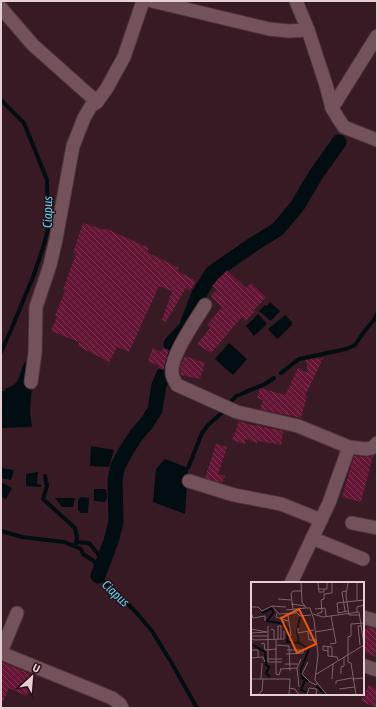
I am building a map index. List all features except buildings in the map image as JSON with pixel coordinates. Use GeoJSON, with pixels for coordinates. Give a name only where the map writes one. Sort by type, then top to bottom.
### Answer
{"type":"FeatureCollection","features":[{"type":"Feature","properties":{"kind":"street"},"geometry":{"type":"LineString","coordinates":[[31,382],[34,364],[36,307],[54,250],[73,146],[84,118],[91,106],[97,102],[107,88],[124,57],[143,1]]}},
{"type":"Feature","properties":{"kind":"street"},"geometry":{"type":"LineString","coordinates":[[152,1],[269,29],[289,31],[308,30]]}},
{"type":"Feature","properties":{"kind":"street"},"geometry":{"type":"LineString","coordinates":[[296,1],[308,30],[332,108],[344,127],[377,140]]}},
{"type":"Feature","properties":{"kind":"street"},"geometry":{"type":"LineString","coordinates":[[1,8],[33,45],[97,102]]}},
{"type":"Feature","properties":{"kind":"street"},"geometry":{"type":"LineString","coordinates":[[332,108],[377,36]]}},
{"type":"Feature","properties":{"kind":"street"},"geometry":{"type":"LineString","coordinates":[[205,305],[180,348],[173,364],[172,374],[176,385],[237,412],[298,426],[349,447],[366,449],[372,448],[377,443]]}},
{"type":"Feature","properties":{"kind":"street"},"geometry":{"type":"LineString","coordinates":[[291,582],[322,520],[349,447]]}},
{"type":"Feature","properties":{"kind":"street"},"geometry":{"type":"LineString","coordinates":[[189,481],[234,495],[281,504],[322,520]]}},
{"type":"Feature","properties":{"kind":"street"},"geometry":{"type":"LineString","coordinates":[[352,523],[377,528]]}},
{"type":"Feature","properties":{"kind":"street"},"geometry":{"type":"LineString","coordinates":[[312,538],[362,559]]}},
{"type":"Feature","properties":{"kind":"street"},"geometry":{"type":"LineString","coordinates":[[17,613],[1,652],[112,698],[120,704],[122,708]]}},
{"type":"Feature","properties":{"kind":"street"},"geometry":{"type":"LineString","coordinates":[[364,617],[377,622]]}},
{"type":"Feature","properties":{"kind":"shaded area"},"geometry":{"type":"Polygon","coordinates":[[[270,302],[280,311],[271,321],[259,311],[270,302]]]}},
{"type":"Feature","properties":{"kind":"shaded area"},"geometry":{"type":"Polygon","coordinates":[[[258,314],[267,324],[254,336],[246,326],[258,314]]]}},
{"type":"Feature","properties":{"kind":"shaded area"},"geometry":{"type":"Polygon","coordinates":[[[285,315],[292,322],[292,325],[279,338],[276,338],[268,329],[285,315]]]}},
{"type":"Feature","properties":{"kind":"shaded area"},"geometry":{"type":"Polygon","coordinates":[[[229,343],[247,359],[233,375],[215,359],[229,343]]]}},
{"type":"Feature","properties":{"kind":"shaded area"},"geometry":{"type":"Polygon","coordinates":[[[25,362],[27,363],[32,382],[30,412],[32,427],[1,428],[1,391],[5,391],[5,389],[18,381],[25,362]]]}},
{"type":"Feature","properties":{"kind":"shaded area"},"geometry":{"type":"Polygon","coordinates":[[[91,446],[114,450],[109,467],[90,466],[91,446]]]}},
{"type":"Feature","properties":{"kind":"shaded area"},"geometry":{"type":"Polygon","coordinates":[[[165,459],[188,468],[185,514],[153,502],[156,469],[165,459]]]}},
{"type":"Feature","properties":{"kind":"shaded area"},"geometry":{"type":"Polygon","coordinates":[[[1,468],[14,470],[11,480],[1,478],[1,468]]]}},
{"type":"Feature","properties":{"kind":"shaded area"},"geometry":{"type":"Polygon","coordinates":[[[38,472],[37,484],[41,485],[41,487],[26,486],[26,474],[38,472]]]}},
{"type":"Feature","properties":{"kind":"shaded area"},"geometry":{"type":"Polygon","coordinates":[[[1,482],[12,488],[6,499],[1,497],[1,482]]]}},
{"type":"Feature","properties":{"kind":"shaded area"},"geometry":{"type":"Polygon","coordinates":[[[94,489],[106,489],[107,497],[105,502],[94,501],[94,489]]]}},
{"type":"Feature","properties":{"kind":"shaded area"},"geometry":{"type":"Polygon","coordinates":[[[81,497],[89,498],[88,513],[81,513],[78,510],[78,500],[81,497]]]}},
{"type":"Feature","properties":{"kind":"shaded area"},"geometry":{"type":"Polygon","coordinates":[[[55,498],[75,498],[73,507],[62,507],[55,498]]]}},
{"type":"Feature","properties":{"kind":"waterway","name":"Ciapus"},"geometry":{"type":"LineString","coordinates":[[1,100],[24,123],[47,180],[48,229],[33,277],[1,352]]}},
{"type":"Feature","properties":{"kind":"waterway"},"geometry":{"type":"LineString","coordinates":[[98,576],[111,541],[116,522],[115,480],[118,466],[137,434],[155,410],[159,385],[173,355],[171,344],[186,328],[198,296],[212,273],[278,229],[298,205],[315,176],[339,142]]}},
{"type":"Feature","properties":{"kind":"waterway"},"geometry":{"type":"LineString","coordinates":[[281,373],[299,359],[346,349],[355,345],[377,314]]}},
{"type":"Feature","properties":{"kind":"waterway"},"geometry":{"type":"LineString","coordinates":[[228,405],[236,396],[265,384],[274,378]]}},
{"type":"Feature","properties":{"kind":"waterway"},"geometry":{"type":"LineString","coordinates":[[188,468],[202,433],[208,425],[223,412]]}},
{"type":"Feature","properties":{"kind":"waterway"},"geometry":{"type":"LineString","coordinates":[[45,476],[47,486],[43,499],[75,528],[77,538],[75,546]]}},
{"type":"Feature","properties":{"kind":"waterway","name":"Ciapus"},"geometry":{"type":"LineString","coordinates":[[1,531],[22,537],[64,542],[81,549],[83,554],[95,562],[98,576],[134,610],[152,631],[197,708]]}},
{"type":"Feature","properties":{"kind":"waterway"},"geometry":{"type":"LineString","coordinates":[[76,542],[89,543],[98,554],[102,563]]}}]}
